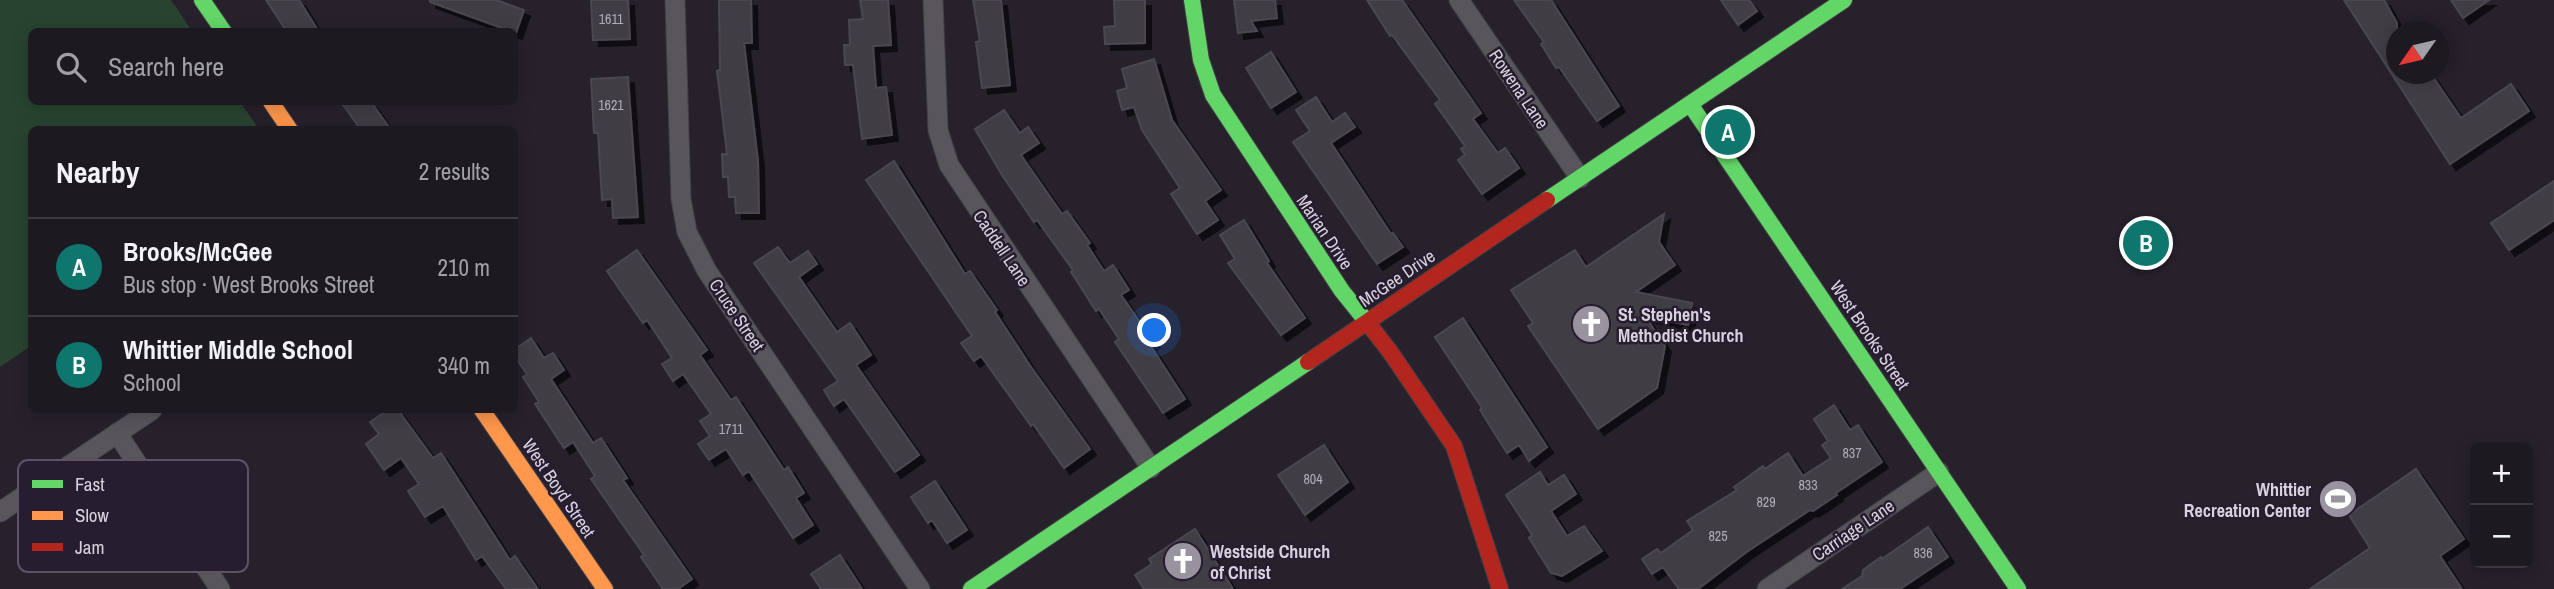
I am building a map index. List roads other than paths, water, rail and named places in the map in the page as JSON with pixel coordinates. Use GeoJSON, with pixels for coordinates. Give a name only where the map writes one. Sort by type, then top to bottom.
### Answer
{"type":"FeatureCollection","features":[{"type":"Feature","properties":{"kind":"street"},"geometry":{"type":"LineString","coordinates":[[202,0],[221,28]]}},
{"type":"Feature","properties":{"kind":"street","name":"Cruce Street"},"geometry":{"type":"LineString","coordinates":[[675,0],[681,199],[688,232],[695,249],[707,271],[920,589]]}},
{"type":"Feature","properties":{"kind":"street","name":"Caddell Lane"},"geometry":{"type":"LineString","coordinates":[[933,0],[938,130],[949,165],[1151,468]]}},
{"type":"Feature","properties":{"kind":"street","name":"Marian Drive"},"geometry":{"type":"LineString","coordinates":[[1192,0],[1200,57],[1213,95],[1342,291],[1423,399],[1454,446],[1500,589]]}},
{"type":"Feature","properties":{"kind":"street","name":"Rowena Lane"},"geometry":{"type":"LineString","coordinates":[[1459,0],[1580,178]]}},
{"type":"Feature","properties":{"kind":"street","name":"McGee Drive"},"geometry":{"type":"LineString","coordinates":[[971,589],[1690,104],[1834,3]]}},
{"type":"Feature","properties":{"kind":"street","name":"West Brooks Street"},"geometry":{"type":"LineString","coordinates":[[1690,104],[2018,589]]}},
{"type":"Feature","properties":{"kind":"street"},"geometry":{"type":"LineString","coordinates":[[273,105],[287,126]]}},
{"type":"Feature","properties":{"kind":"street"},"geometry":{"type":"LineString","coordinates":[[77,460],[147,413]]}},
{"type":"Feature","properties":{"kind":"street","name":"West Boyd Street"},"geometry":{"type":"LineString","coordinates":[[484,413],[605,589]]}},
{"type":"Feature","properties":{"kind":"street"},"geometry":{"type":"LineString","coordinates":[[117,433],[135,460]]}},
{"type":"Feature","properties":{"kind":"street","name":"Carriage Lane"},"geometry":{"type":"LineString","coordinates":[[1767,589],[1939,472]]}},
{"type":"Feature","properties":{"kind":"street"},"geometry":{"type":"LineString","coordinates":[[0,512],[18,500]]}},
{"type":"Feature","properties":{"kind":"street"},"geometry":{"type":"LineString","coordinates":[[209,572],[220,589]]}},
{"type":"Feature","properties":{"kind":"place","name":"Brooks/McGee"},"geometry":{"type":"Point","coordinates":[1728,132]}},
{"type":"Feature","properties":{"kind":"place","name":"Whittier Middle School"},"geometry":{"type":"Point","coordinates":[2146,243]}},
{"type":"Feature","properties":{"kind":"place","name":"St. Stephen's Methodist Church"},"geometry":{"type":"Point","coordinates":[1591,324]}},
{"type":"Feature","properties":{"kind":"place","name":"Whittier Recreation Center"},"geometry":{"type":"Point","coordinates":[2338,499]}},
{"type":"Feature","properties":{"kind":"place","name":"Westside Church of Christ"},"geometry":{"type":"Point","coordinates":[1183,561]}}]}
